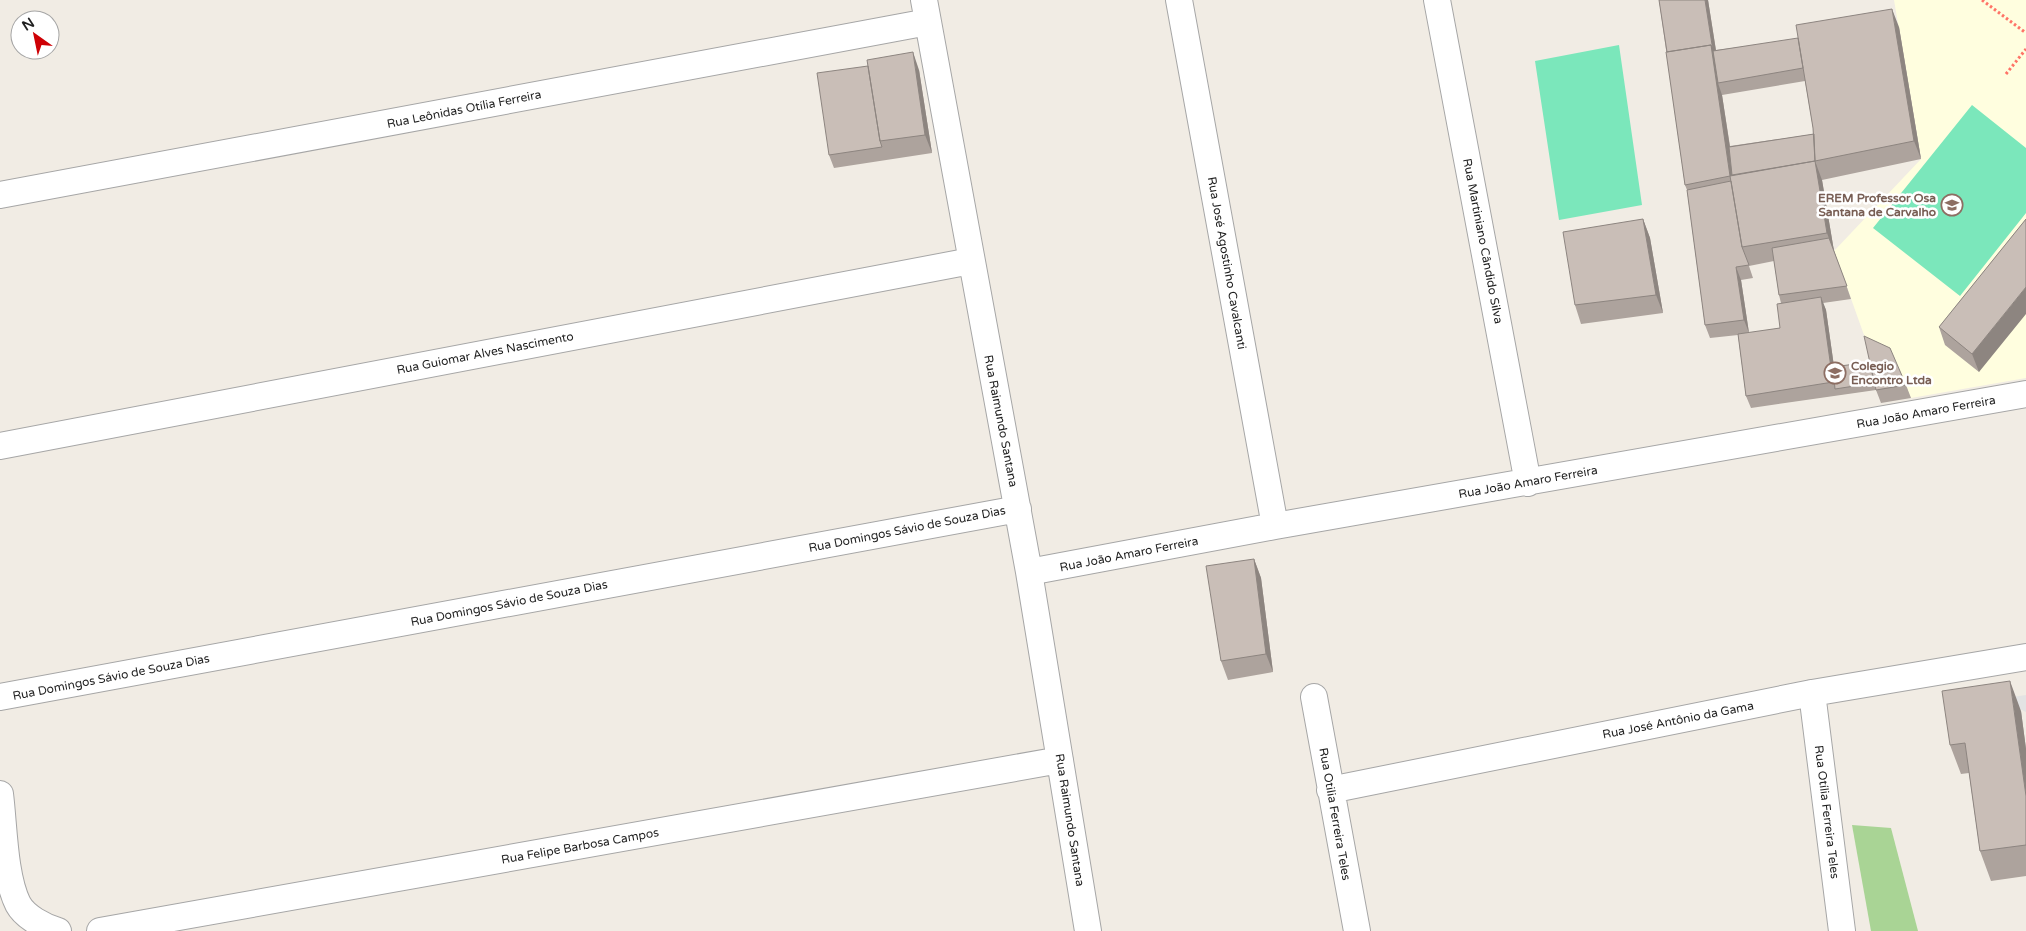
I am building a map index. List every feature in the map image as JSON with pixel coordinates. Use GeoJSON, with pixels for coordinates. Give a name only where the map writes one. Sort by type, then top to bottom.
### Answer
{"type":"FeatureCollection","features":[{"type":"Feature","properties":{"kind":"street","name":"Rua José Agostinho Cavalcanti"},"geometry":{"type":"LineString","coordinates":[[1179,0],[1275,526]]}},
{"type":"Feature","properties":{"kind":"street","name":"Rua Martiniano Cândido Silva"},"geometry":{"type":"LineString","coordinates":[[1437,0],[1528,482]]}},
{"type":"Feature","properties":{"kind":"street","name":"Rua Leônidas Otília Ferreira"},"geometry":{"type":"LineString","coordinates":[[0,196],[926,11]]}},
{"type":"Feature","properties":{"kind":"street","name":"Rua Raimundo Santana"},"geometry":{"type":"LineString","coordinates":[[926,11],[1018,509],[1088,931]]}},
{"type":"Feature","properties":{"kind":"street","name":"Rua Guiomar Alves Nascimento"},"geometry":{"type":"LineString","coordinates":[[0,446],[971,260]]}},
{"type":"Feature","properties":{"kind":"street","name":"Rua João Amaro Ferreira"},"geometry":{"type":"LineString","coordinates":[[1029,572],[1275,526],[2026,394]]}},
{"type":"Feature","properties":{"kind":"street","name":"Rua Domingos Sávio de Souza Dias"},"geometry":{"type":"LineString","coordinates":[[0,697],[1018,509]]}},
{"type":"Feature","properties":{"kind":"street","name":"Rua José Antônio da Gama"},"geometry":{"type":"LineString","coordinates":[[1330,790],[1812,693],[2026,657]]}},
{"type":"Feature","properties":{"kind":"street","name":"Rua Otília Ferreira Teles"},"geometry":{"type":"LineString","coordinates":[[1812,693],[1842,931]]}},
{"type":"Feature","properties":{"kind":"street","name":"Rua Otilia Ferreira Teles"},"geometry":{"type":"LineString","coordinates":[[1314,697],[1357,931]]}},
{"type":"Feature","properties":{"kind":"street","name":"Rua Felipe Barbosa Campos"},"geometry":{"type":"LineString","coordinates":[[100,931],[1060,760]]}},
{"type":"Feature","properties":{"kind":"street"},"geometry":{"type":"LineString","coordinates":[[0,794],[12,887],[19,905],[27,916],[58,931]]}},
{"type":"Feature","properties":{"kind":"path"},"geometry":{"type":"LineString","coordinates":[[1982,0],[2026,33]]}},
{"type":"Feature","properties":{"kind":"path"},"geometry":{"type":"LineString","coordinates":[[2006,74],[2026,49]]}},
{"type":"Feature","properties":{"kind":"shaded area","name":"EREM Professor Osa Santana de Carvalho"},"geometry":{"type":"Polygon","coordinates":[[[1894,0],[2026,0],[2026,378],[1911,398],[1895,361],[1869,349],[1834,251],[1921,159],[1894,0]]]}},
{"type":"Feature","properties":{"kind":"shaded area"},"geometry":{"type":"Polygon","coordinates":[[[2026,695],[2026,712],[1999,699],[2026,695]]]}},
{"type":"Feature","properties":{"kind":"green space"},"geometry":{"type":"Polygon","coordinates":[[[1619,45],[1642,205],[1559,220],[1535,61],[1619,45]]]}},
{"type":"Feature","properties":{"kind":"green space"},"geometry":{"type":"Polygon","coordinates":[[[1972,105],[2026,148],[2026,213],[1960,296],[1873,228],[1972,105]]]}},
{"type":"Feature","properties":{"kind":"green space"},"geometry":{"type":"Polygon","coordinates":[[[1852,825],[1891,828],[1918,931],[1871,931],[1852,825]]]}},
{"type":"Feature","properties":{"kind":"building"},"geometry":{"type":"Polygon","coordinates":[[[1659,0],[1705,0],[1713,51],[1711,45],[1667,52],[1659,0]]]}},
{"type":"Feature","properties":{"kind":"building"},"geometry":{"type":"Polygon","coordinates":[[[1892,9],[1914,141],[1815,161],[1813,128],[1796,25],[1892,9]]]}},
{"type":"Feature","properties":{"kind":"building"},"geometry":{"type":"Polygon","coordinates":[[[1798,38],[1803,68],[1718,83],[1713,51],[1798,38]]]}},
{"type":"Feature","properties":{"kind":"building"},"geometry":{"type":"Polygon","coordinates":[[[1711,45],[1730,176],[1685,185],[1666,52],[1711,45]]]}},
{"type":"Feature","properties":{"kind":"building"},"geometry":{"type":"Polygon","coordinates":[[[913,52],[925,135],[880,141],[867,60],[913,52]]]}},
{"type":"Feature","properties":{"kind":"building"},"geometry":{"type":"Polygon","coordinates":[[[868,66],[882,147],[829,155],[817,73],[868,66]]]}},
{"type":"Feature","properties":{"kind":"building"},"geometry":{"type":"Polygon","coordinates":[[[1814,134],[1815,161],[1732,175],[1729,147],[1814,134]]]}},
{"type":"Feature","properties":{"kind":"building"},"geometry":{"type":"Polygon","coordinates":[[[1815,161],[1827,233],[1742,247],[1730,176],[1815,161]]]}},
{"type":"Feature","properties":{"kind":"building"},"geometry":{"type":"Polygon","coordinates":[[[1731,181],[1742,247],[1749,265],[1736,267],[1744,320],[1705,325],[1687,190],[1731,181]]]}},
{"type":"Feature","properties":{"kind":"building"},"geometry":{"type":"Polygon","coordinates":[[[1643,219],[1656,295],[1575,305],[1563,232],[1643,219]]]}},
{"type":"Feature","properties":{"kind":"building"},"geometry":{"type":"Polygon","coordinates":[[[2026,219],[2026,287],[1972,354],[1939,327],[2026,219]]]}},
{"type":"Feature","properties":{"kind":"building"},"geometry":{"type":"Polygon","coordinates":[[[1829,238],[1847,286],[1779,295],[1772,248],[1829,238]]]}},
{"type":"Feature","properties":{"kind":"building"},"geometry":{"type":"Polygon","coordinates":[[[1821,297],[1833,382],[1746,396],[1738,334],[1780,328],[1777,304],[1821,297]]]}},
{"type":"Feature","properties":{"kind":"building"},"geometry":{"type":"Polygon","coordinates":[[[1864,336],[1890,348],[1906,385],[1876,390],[1864,336]]]}},
{"type":"Feature","properties":{"kind":"building"},"geometry":{"type":"Polygon","coordinates":[[[1870,362],[1874,383],[1835,389],[1833,367],[1870,362]]]}},
{"type":"Feature","properties":{"kind":"building"},"geometry":{"type":"Polygon","coordinates":[[[1254,559],[1266,654],[1221,661],[1206,566],[1254,559]]]}},
{"type":"Feature","properties":{"kind":"building"},"geometry":{"type":"Polygon","coordinates":[[[2010,681],[2026,796],[2026,845],[1980,851],[1965,743],[1950,745],[1942,691],[2010,681]]]}},
{"type":"Feature","properties":{"kind":"place","name":"EREM Professor Osa Santana de Carvalho"},"geometry":{"type":"Point","coordinates":[1952,205]}},
{"type":"Feature","properties":{"kind":"place","name":"Colegio Encontro Ltda"},"geometry":{"type":"Point","coordinates":[1835,373]}}]}
